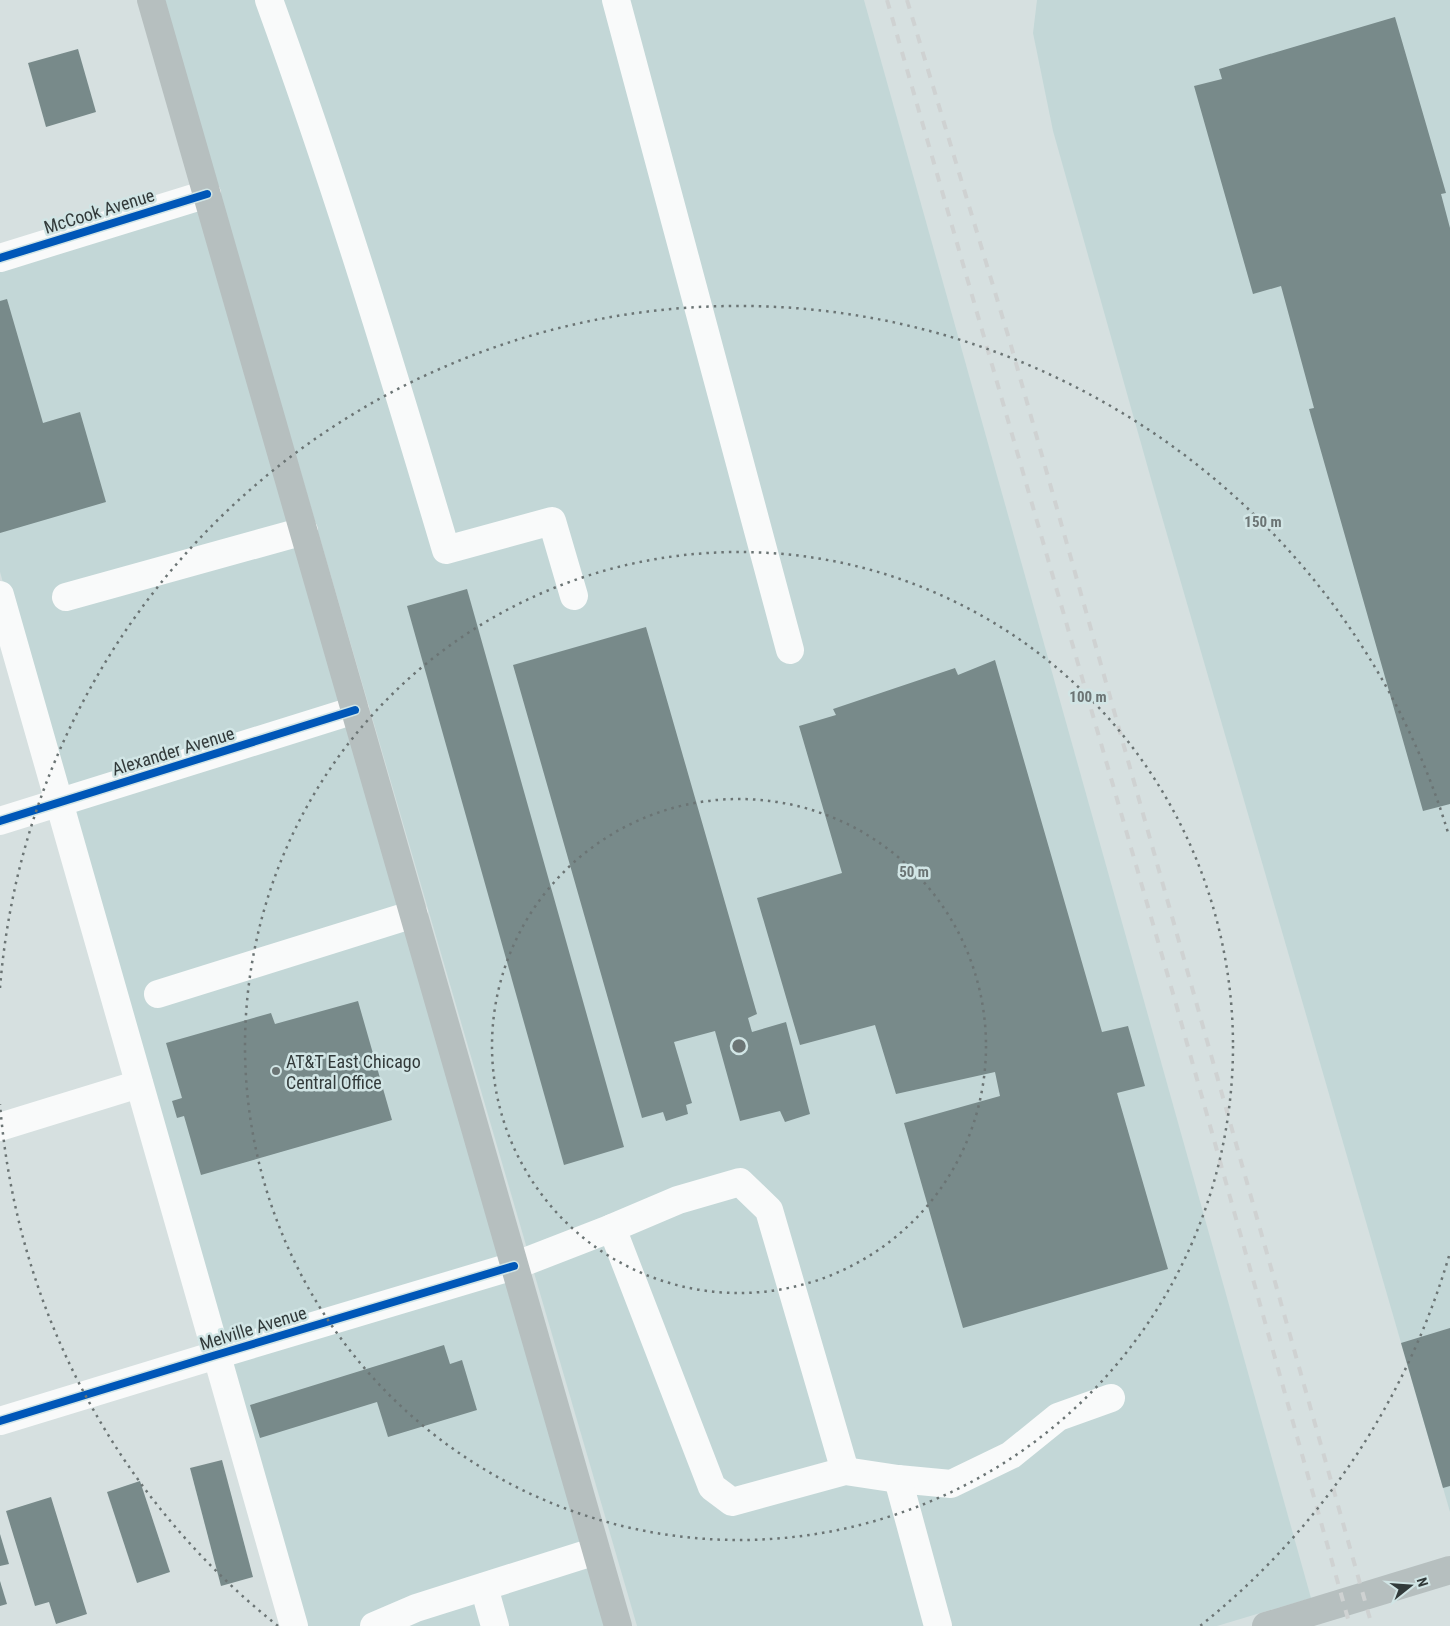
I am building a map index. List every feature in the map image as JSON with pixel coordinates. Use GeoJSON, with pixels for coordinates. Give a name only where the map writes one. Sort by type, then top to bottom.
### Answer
{"type":"FeatureCollection","features":[{"type":"Feature","properties":{"kind":"main road"},"geometry":{"type":"LineString","coordinates":[[151,0],[618,1626]]}},
{"type":"Feature","properties":{"kind":"main road"},"geometry":{"type":"LineString","coordinates":[[1266,1626],[1450,1570]]}},
{"type":"Feature","properties":{"kind":"street"},"geometry":{"type":"LineString","coordinates":[[269,0],[341,208],[402,400],[446,550],[552,521],[574,596]]}},
{"type":"Feature","properties":{"kind":"street"},"geometry":{"type":"LineString","coordinates":[[616,0],[790,650]]}},
{"type":"Feature","properties":{"kind":"street","name":"McCook Avenue"},"geometry":{"type":"LineString","coordinates":[[0,258],[207,194]]}},
{"type":"Feature","properties":{"kind":"street"},"geometry":{"type":"LineString","coordinates":[[66,597],[304,531]]}},
{"type":"Feature","properties":{"kind":"street"},"geometry":{"type":"LineString","coordinates":[[0,595],[294,1626]]}},
{"type":"Feature","properties":{"kind":"street","name":"Alexander Avenue"},"geometry":{"type":"LineString","coordinates":[[0,820],[355,710]]}},
{"type":"Feature","properties":{"kind":"street"},"geometry":{"type":"LineString","coordinates":[[158,994],[414,914]]}},
{"type":"Feature","properties":{"kind":"street"},"geometry":{"type":"LineString","coordinates":[[0,1127],[139,1084]]}},
{"type":"Feature","properties":{"kind":"street","name":"Melville Avenue"},"geometry":{"type":"LineString","coordinates":[[0,1421],[514,1266],[678,1200],[740,1182],[769,1210],[845,1471]]}},
{"type":"Feature","properties":{"kind":"street"},"geometry":{"type":"LineString","coordinates":[[612,1228],[712,1487],[732,1502],[845,1471],[951,1484],[1011,1455],[1058,1417],[1112,1398]]}},
{"type":"Feature","properties":{"kind":"street"},"geometry":{"type":"LineString","coordinates":[[898,1479],[938,1626]]}},
{"type":"Feature","properties":{"kind":"street"},"geometry":{"type":"LineString","coordinates":[[374,1626],[416,1608],[596,1551]]}},
{"type":"Feature","properties":{"kind":"street"},"geometry":{"type":"LineString","coordinates":[[484,1587],[495,1626]]}},
{"type":"Feature","properties":{"kind":"shaded area"},"geometry":{"type":"Polygon","coordinates":[[[163,0],[864,0],[1311,1598],[1217,1626],[637,1626],[163,0]]]}},
{"type":"Feature","properties":{"kind":"shaded area"},"geometry":{"type":"Polygon","coordinates":[[[1037,0],[1450,0],[1450,1512],[1153,486],[1053,131],[1033,33],[1037,0]]]}},
{"type":"Feature","properties":{"kind":"shaded area"},"geometry":{"type":"Polygon","coordinates":[[[201,205],[344,707],[63,794],[0,572],[0,266],[201,205]]]}},
{"type":"Feature","properties":{"kind":"shaded area"},"geometry":{"type":"Polygon","coordinates":[[[350,718],[610,1626],[299,1626],[66,806],[350,718]]]}},
{"type":"Feature","properties":{"kind":"building"},"geometry":{"type":"Polygon","coordinates":[[[1395,17],[1446,193],[1441,194],[1450,228],[1450,804],[1423,811],[1309,409],[1314,408],[1281,286],[1253,294],[1194,86],[1222,79],[1219,69],[1395,17]]]}},
{"type":"Feature","properties":{"kind":"building"},"geometry":{"type":"Polygon","coordinates":[[[78,49],[96,112],[46,127],[28,63],[78,49]]]}},
{"type":"Feature","properties":{"kind":"building"},"geometry":{"type":"Polygon","coordinates":[[[7,299],[43,423],[80,412],[106,502],[0,533],[0,301],[7,299]]]}},
{"type":"Feature","properties":{"kind":"building"},"geometry":{"type":"Polygon","coordinates":[[[467,589],[624,1147],[564,1165],[407,606],[467,589]]]}},
{"type":"Feature","properties":{"kind":"building"},"geometry":{"type":"Polygon","coordinates":[[[646,627],[757,1014],[748,1018],[752,1032],[786,1022],[810,1114],[785,1122],[780,1111],[740,1121],[715,1031],[674,1042],[692,1103],[686,1105],[688,1114],[666,1121],[663,1112],[642,1118],[513,665],[646,627]]]}},
{"type":"Feature","properties":{"kind":"building"},"geometry":{"type":"Polygon","coordinates":[[[995,660],[1102,1032],[1128,1026],[1145,1086],[1117,1093],[1168,1269],[963,1328],[904,1123],[1000,1096],[995,1072],[896,1094],[875,1025],[800,1045],[757,898],[842,873],[799,726],[836,715],[833,709],[955,668],[958,675],[995,660]]]}},
{"type":"Feature","properties":{"kind":"building","name":"AT&T East Chicago Central Office"},"geometry":{"type":"Polygon","coordinates":[[[358,1001],[392,1120],[201,1175],[184,1116],[177,1118],[172,1101],[182,1098],[166,1043],[271,1013],[275,1024],[358,1001]]]}},
{"type":"Feature","properties":{"kind":"building"},"geometry":{"type":"Polygon","coordinates":[[[1450,1328],[1450,1486],[1443,1488],[1401,1343],[1450,1328]]]}},
{"type":"Feature","properties":{"kind":"building"},"geometry":{"type":"Polygon","coordinates":[[[444,1345],[450,1364],[462,1360],[477,1410],[388,1437],[377,1402],[260,1438],[250,1405],[444,1345]]]}},
{"type":"Feature","properties":{"kind":"building"},"geometry":{"type":"Polygon","coordinates":[[[222,1460],[253,1577],[221,1586],[190,1468],[222,1460]]]}},
{"type":"Feature","properties":{"kind":"building"},"geometry":{"type":"Polygon","coordinates":[[[140,1481],[170,1572],[137,1583],[107,1492],[140,1481]]]}},
{"type":"Feature","properties":{"kind":"building"},"geometry":{"type":"Polygon","coordinates":[[[51,1497],[87,1614],[56,1624],[49,1602],[35,1606],[6,1511],[51,1497]]]}},
{"type":"Feature","properties":{"kind":"building"},"geometry":{"type":"Polygon","coordinates":[[[0,1534],[9,1564],[0,1566],[0,1534]]]}},
{"type":"Feature","properties":{"kind":"building"},"geometry":{"type":"Polygon","coordinates":[[[0,1581],[7,1604],[0,1606],[0,1581]]]}},
{"type":"Feature","properties":{"kind":"railway"},"geometry":{"type":"LineString","coordinates":[[887,0],[1176,1004],[1350,1626]]}},
{"type":"Feature","properties":{"kind":"railway"},"geometry":{"type":"LineString","coordinates":[[907,0],[1010,342],[1372,1626]]}},
{"type":"Feature","properties":{"kind":"cycle path"},"geometry":{"type":"LineString","coordinates":[[0,258],[207,194]]}},
{"type":"Feature","properties":{"kind":"cycle path"},"geometry":{"type":"LineString","coordinates":[[0,821],[355,710]]}},
{"type":"Feature","properties":{"kind":"cycle path"},"geometry":{"type":"LineString","coordinates":[[0,1421],[514,1266]]}},
{"type":"Feature","properties":{"kind":"place","name":"AT&T East Chicago Central Office"},"geometry":{"type":"Point","coordinates":[276,1071]}}]}
